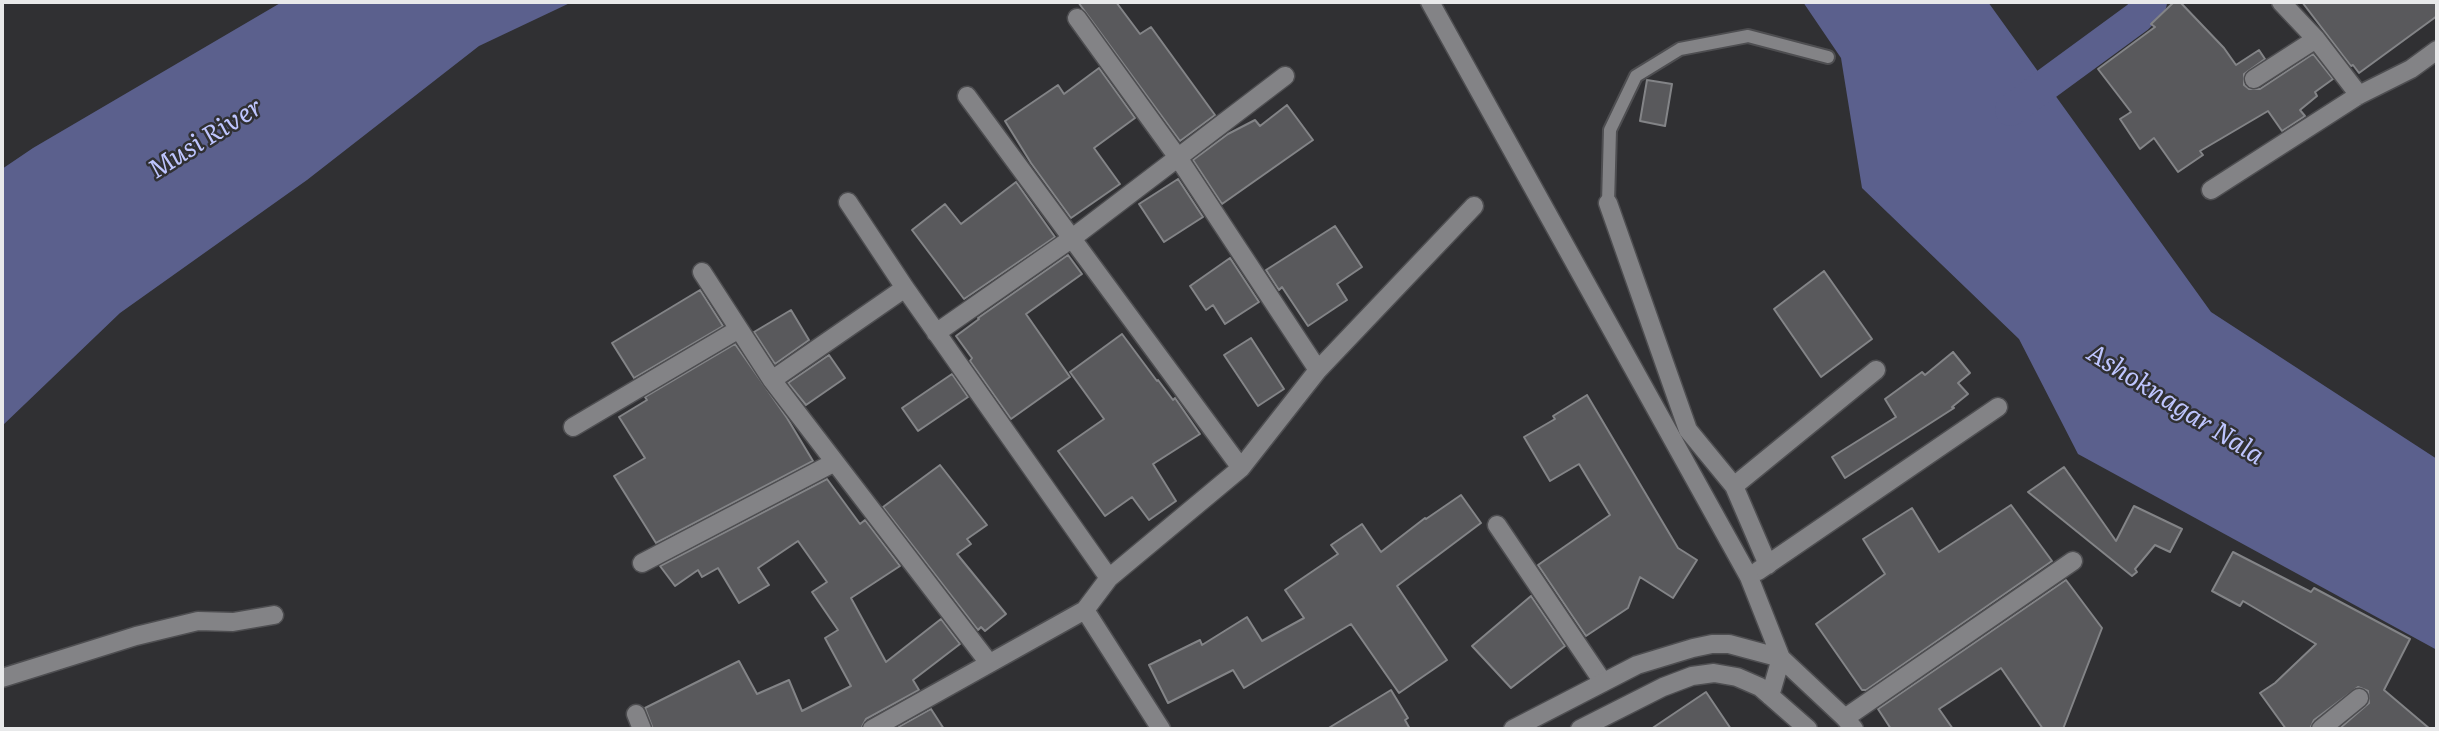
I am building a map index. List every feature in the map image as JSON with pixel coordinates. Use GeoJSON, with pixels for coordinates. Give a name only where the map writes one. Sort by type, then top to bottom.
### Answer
{"type":"FeatureCollection","features":[{"type":"Feature","properties":{"kind":"street"},"geometry":{"type":"LineString","coordinates":[[1430,2],[1749,577],[1781,658],[1849,724],[2073,561]]}},
{"type":"Feature","properties":{"kind":"street"},"geometry":{"type":"LineString","coordinates":[[2281,2],[2316,39],[2359,95]]}},
{"type":"Feature","properties":{"kind":"street"},"geometry":{"type":"LineString","coordinates":[[1077,18],[1179,159],[1318,370]]}},
{"type":"Feature","properties":{"kind":"street"},"geometry":{"type":"LineString","coordinates":[[2254,79],[2316,39]]}},
{"type":"Feature","properties":{"kind":"street"},"geometry":{"type":"LineString","coordinates":[[2211,190],[2359,95],[2411,69],[2437,50]]}},
{"type":"Feature","properties":{"kind":"street"},"geometry":{"type":"LineString","coordinates":[[936,333],[1071,239],[1285,76]]}},
{"type":"Feature","properties":{"kind":"street"},"geometry":{"type":"LineString","coordinates":[[967,96],[1241,468]]}},
{"type":"Feature","properties":{"kind":"street"},"geometry":{"type":"LineString","coordinates":[[848,202],[936,333],[1109,578]]}},
{"type":"Feature","properties":{"kind":"street"},"geometry":{"type":"LineString","coordinates":[[1608,203],[1688,430],[1734,486],[1768,565]]}},
{"type":"Feature","properties":{"kind":"street"},"geometry":{"type":"LineString","coordinates":[[872,729],[1085,610],[1109,578],[1241,468],[1318,370],[1474,206]]}},
{"type":"Feature","properties":{"kind":"street"},"geometry":{"type":"LineString","coordinates":[[702,272],[772,380],[989,663]]}},
{"type":"Feature","properties":{"kind":"street"},"geometry":{"type":"LineString","coordinates":[[772,380],[905,288]]}},
{"type":"Feature","properties":{"kind":"street"},"geometry":{"type":"LineString","coordinates":[[573,427],[739,329]]}},
{"type":"Feature","properties":{"kind":"street"},"geometry":{"type":"LineString","coordinates":[[1734,486],[1876,370]]}},
{"type":"Feature","properties":{"kind":"street"},"geometry":{"type":"LineString","coordinates":[[1749,577],[1998,407]]}},
{"type":"Feature","properties":{"kind":"street"},"geometry":{"type":"LineString","coordinates":[[642,563],[835,462]]}},
{"type":"Feature","properties":{"kind":"street"},"geometry":{"type":"LineString","coordinates":[[1497,525],[1603,682]]}},
{"type":"Feature","properties":{"kind":"street"},"geometry":{"type":"LineString","coordinates":[[1085,610],[1161,729]]}},
{"type":"Feature","properties":{"kind":"street"},"geometry":{"type":"LineString","coordinates":[[2,678],[136,636],[198,621],[233,622],[274,615]]}},
{"type":"Feature","properties":{"kind":"street"},"geometry":{"type":"LineString","coordinates":[[1513,729],[1637,665],[1712,644],[1745,647],[1781,658]]}},
{"type":"Feature","properties":{"kind":"street"},"geometry":{"type":"LineString","coordinates":[[1770,696],[1781,658]]}},
{"type":"Feature","properties":{"kind":"street"},"geometry":{"type":"LineString","coordinates":[[1580,729],[1663,687],[1692,676],[1714,673],[1737,677],[1760,687],[1808,729]]}},
{"type":"Feature","properties":{"kind":"street"},"geometry":{"type":"LineString","coordinates":[[2321,729],[2359,698]]}},
{"type":"Feature","properties":{"kind":"lane"},"geometry":{"type":"LineString","coordinates":[[1608,203],[1610,130],[1636,76],[1680,49],[1748,36],[1828,57]]}},
{"type":"Feature","properties":{"kind":"water","name":"Musi River"},"geometry":{"type":"Polygon","coordinates":[[[282,2],[572,2],[479,46],[307,180],[120,313],[2,426],[2,169],[33,148],[282,2]]]}},
{"type":"Feature","properties":{"kind":"water","name":"Ashoknagar Nala"},"geometry":{"type":"Polygon","coordinates":[[[1803,2],[1988,2],[2211,312],[2437,459],[2437,650],[2078,454],[2019,339],[1862,188],[1841,58],[1803,2]]]}},
{"type":"Feature","properties":{"kind":"building"},"geometry":{"type":"Polygon","coordinates":[[[1078,2],[1116,2],[1140,34],[1151,27],[1215,115],[1180,141],[1078,2]]]}},
{"type":"Feature","properties":{"kind":"building"},"geometry":{"type":"Polygon","coordinates":[[[2174,2],[2180,2],[2224,48],[2236,65],[2259,50],[2265,59],[2244,74],[2244,85],[2249,89],[2260,89],[2313,54],[2333,79],[2315,92],[2317,96],[2300,110],[2305,116],[2282,131],[2268,111],[2200,151],[2203,155],[2178,172],[2154,138],[2140,149],[2120,119],[2131,112],[2098,69],[2155,27],[2151,24],[2174,2]]]}},
{"type":"Feature","properties":{"kind":"building"},"geometry":{"type":"Polygon","coordinates":[[[2302,2],[2437,2],[2437,16],[2359,73],[2302,2]]]}},
{"type":"Feature","properties":{"kind":"building"},"geometry":{"type":"Polygon","coordinates":[[[1099,68],[1135,118],[1094,148],[1120,184],[1071,218],[1031,163],[1005,121],[1058,85],[1064,94],[1099,68]]]}},
{"type":"Feature","properties":{"kind":"building"},"geometry":{"type":"Polygon","coordinates":[[[1647,80],[1672,84],[1665,126],[1640,121],[1647,80]]]}},
{"type":"Feature","properties":{"kind":"building"},"geometry":{"type":"Polygon","coordinates":[[[1287,105],[1313,140],[1222,204],[1193,160],[1228,134],[1255,120],[1260,126],[1287,105]]]}},
{"type":"Feature","properties":{"kind":"building"},"geometry":{"type":"Polygon","coordinates":[[[1178,179],[1203,217],[1164,242],[1139,204],[1178,179]]]}},
{"type":"Feature","properties":{"kind":"building"},"geometry":{"type":"Polygon","coordinates":[[[1016,182],[1055,237],[964,299],[912,230],[945,204],[961,224],[1016,182]]]}},
{"type":"Feature","properties":{"kind":"building"},"geometry":{"type":"Polygon","coordinates":[[[1335,226],[1362,267],[1337,284],[1347,300],[1308,326],[1282,287],[1279,290],[1266,270],[1335,226]]]}},
{"type":"Feature","properties":{"kind":"building"},"geometry":{"type":"Polygon","coordinates":[[[1068,255],[1082,274],[1026,314],[1070,377],[1011,419],[970,361],[972,358],[956,336],[1068,255]]]}},
{"type":"Feature","properties":{"kind":"building"},"geometry":{"type":"Polygon","coordinates":[[[1230,258],[1259,302],[1225,324],[1213,305],[1206,310],[1190,286],[1230,258]]]}},
{"type":"Feature","properties":{"kind":"building"},"geometry":{"type":"Polygon","coordinates":[[[1824,271],[1872,339],[1821,377],[1774,309],[1824,271]]]}},
{"type":"Feature","properties":{"kind":"building"},"geometry":{"type":"Polygon","coordinates":[[[700,290],[723,326],[634,378],[612,343],[700,290]]]}},
{"type":"Feature","properties":{"kind":"building"},"geometry":{"type":"Polygon","coordinates":[[[791,310],[809,340],[775,364],[754,332],[791,310]]]}},
{"type":"Feature","properties":{"kind":"building"},"geometry":{"type":"Polygon","coordinates":[[[1122,334],[1157,381],[1173,400],[1175,398],[1200,434],[1153,464],[1176,501],[1149,520],[1132,497],[1105,516],[1058,451],[1104,419],[1070,372],[1122,334]]]}},
{"type":"Feature","properties":{"kind":"building"},"geometry":{"type":"Polygon","coordinates":[[[1251,338],[1284,389],[1258,406],[1224,355],[1251,338]]]}},
{"type":"Feature","properties":{"kind":"building"},"geometry":{"type":"Polygon","coordinates":[[[735,344],[787,418],[813,461],[656,543],[614,476],[645,458],[619,417],[647,400],[645,397],[735,344]]]}},
{"type":"Feature","properties":{"kind":"building"},"geometry":{"type":"Polygon","coordinates":[[[1953,352],[1970,373],[1958,383],[1968,394],[1952,407],[1954,408],[1845,478],[1832,457],[1896,417],[1885,399],[1922,372],[1925,375],[1953,352]]]}},
{"type":"Feature","properties":{"kind":"building"},"geometry":{"type":"Polygon","coordinates":[[[829,355],[845,378],[806,405],[788,383],[829,355]]]}},
{"type":"Feature","properties":{"kind":"building"},"geometry":{"type":"Polygon","coordinates":[[[952,374],[968,397],[918,431],[902,408],[952,374]]]}},
{"type":"Feature","properties":{"kind":"building"},"geometry":{"type":"Polygon","coordinates":[[[1587,395],[1678,548],[1697,560],[1673,598],[1640,577],[1628,608],[1586,636],[1538,565],[1610,515],[1579,464],[1550,481],[1524,437],[1555,419],[1553,416],[1587,395]]]}},
{"type":"Feature","properties":{"kind":"building"},"geometry":{"type":"Polygon","coordinates":[[[940,465],[987,525],[967,539],[971,544],[957,554],[1006,614],[985,631],[981,627],[978,630],[883,507],[940,465]]]}},
{"type":"Feature","properties":{"kind":"building"},"geometry":{"type":"Polygon","coordinates":[[[2064,467],[2116,541],[2134,506],[2182,529],[2170,552],[2155,545],[2132,576],[2028,492],[2064,467]]]}},
{"type":"Feature","properties":{"kind":"building"},"geometry":{"type":"Polygon","coordinates":[[[827,479],[860,524],[865,520],[900,566],[851,598],[886,662],[941,619],[960,644],[913,680],[919,690],[866,719],[861,729],[653,729],[645,708],[739,661],[757,694],[789,680],[802,711],[851,686],[825,638],[838,630],[812,592],[827,582],[798,541],[758,568],[769,585],[739,603],[718,568],[702,577],[698,570],[675,586],[660,566],[827,479]]]}},
{"type":"Feature","properties":{"kind":"building"},"geometry":{"type":"Polygon","coordinates":[[[1461,495],[1481,523],[1397,586],[1447,660],[1399,693],[1351,624],[1244,688],[1233,670],[1168,703],[1149,665],[1200,640],[1202,645],[1247,617],[1262,641],[1304,618],[1285,590],[1338,554],[1331,545],[1362,524],[1381,552],[1425,518],[1461,495]]]}},
{"type":"Feature","properties":{"kind":"building"},"geometry":{"type":"Polygon","coordinates":[[[2011,505],[2052,561],[1866,690],[1862,690],[1816,624],[1885,574],[1863,539],[1912,508],[1939,552],[2011,505]]]}},
{"type":"Feature","properties":{"kind":"building"},"geometry":{"type":"Polygon","coordinates":[[[2233,552],[2311,592],[2314,588],[2410,639],[2384,690],[2430,729],[2339,729],[2369,703],[2368,691],[2358,687],[2314,720],[2310,729],[2286,729],[2260,693],[2275,683],[2316,644],[2243,601],[2240,606],[2212,591],[2233,552]]]}},
{"type":"Feature","properties":{"kind":"building"},"geometry":{"type":"Polygon","coordinates":[[[2066,580],[2102,628],[2063,729],[2043,729],[2001,668],[1939,709],[1953,729],[1891,729],[1878,709],[2066,580]]]}},
{"type":"Feature","properties":{"kind":"building"},"geometry":{"type":"Polygon","coordinates":[[[1531,596],[1565,646],[1511,688],[1472,646],[1531,596]]]}},
{"type":"Feature","properties":{"kind":"building"},"geometry":{"type":"Polygon","coordinates":[[[1391,690],[1408,718],[1405,720],[1410,729],[1327,729],[1391,690]]]}},
{"type":"Feature","properties":{"kind":"building"},"geometry":{"type":"Polygon","coordinates":[[[1706,692],[1731,729],[1651,729],[1706,692]]]}},
{"type":"Feature","properties":{"kind":"building"},"geometry":{"type":"Polygon","coordinates":[[[931,709],[944,729],[895,729],[931,709]]]}},
{"type":"Feature","properties":{"kind":"waterway"},"geometry":{"type":"LineString","coordinates":[[2011,110],[2138,17],[2151,2]]}}]}
